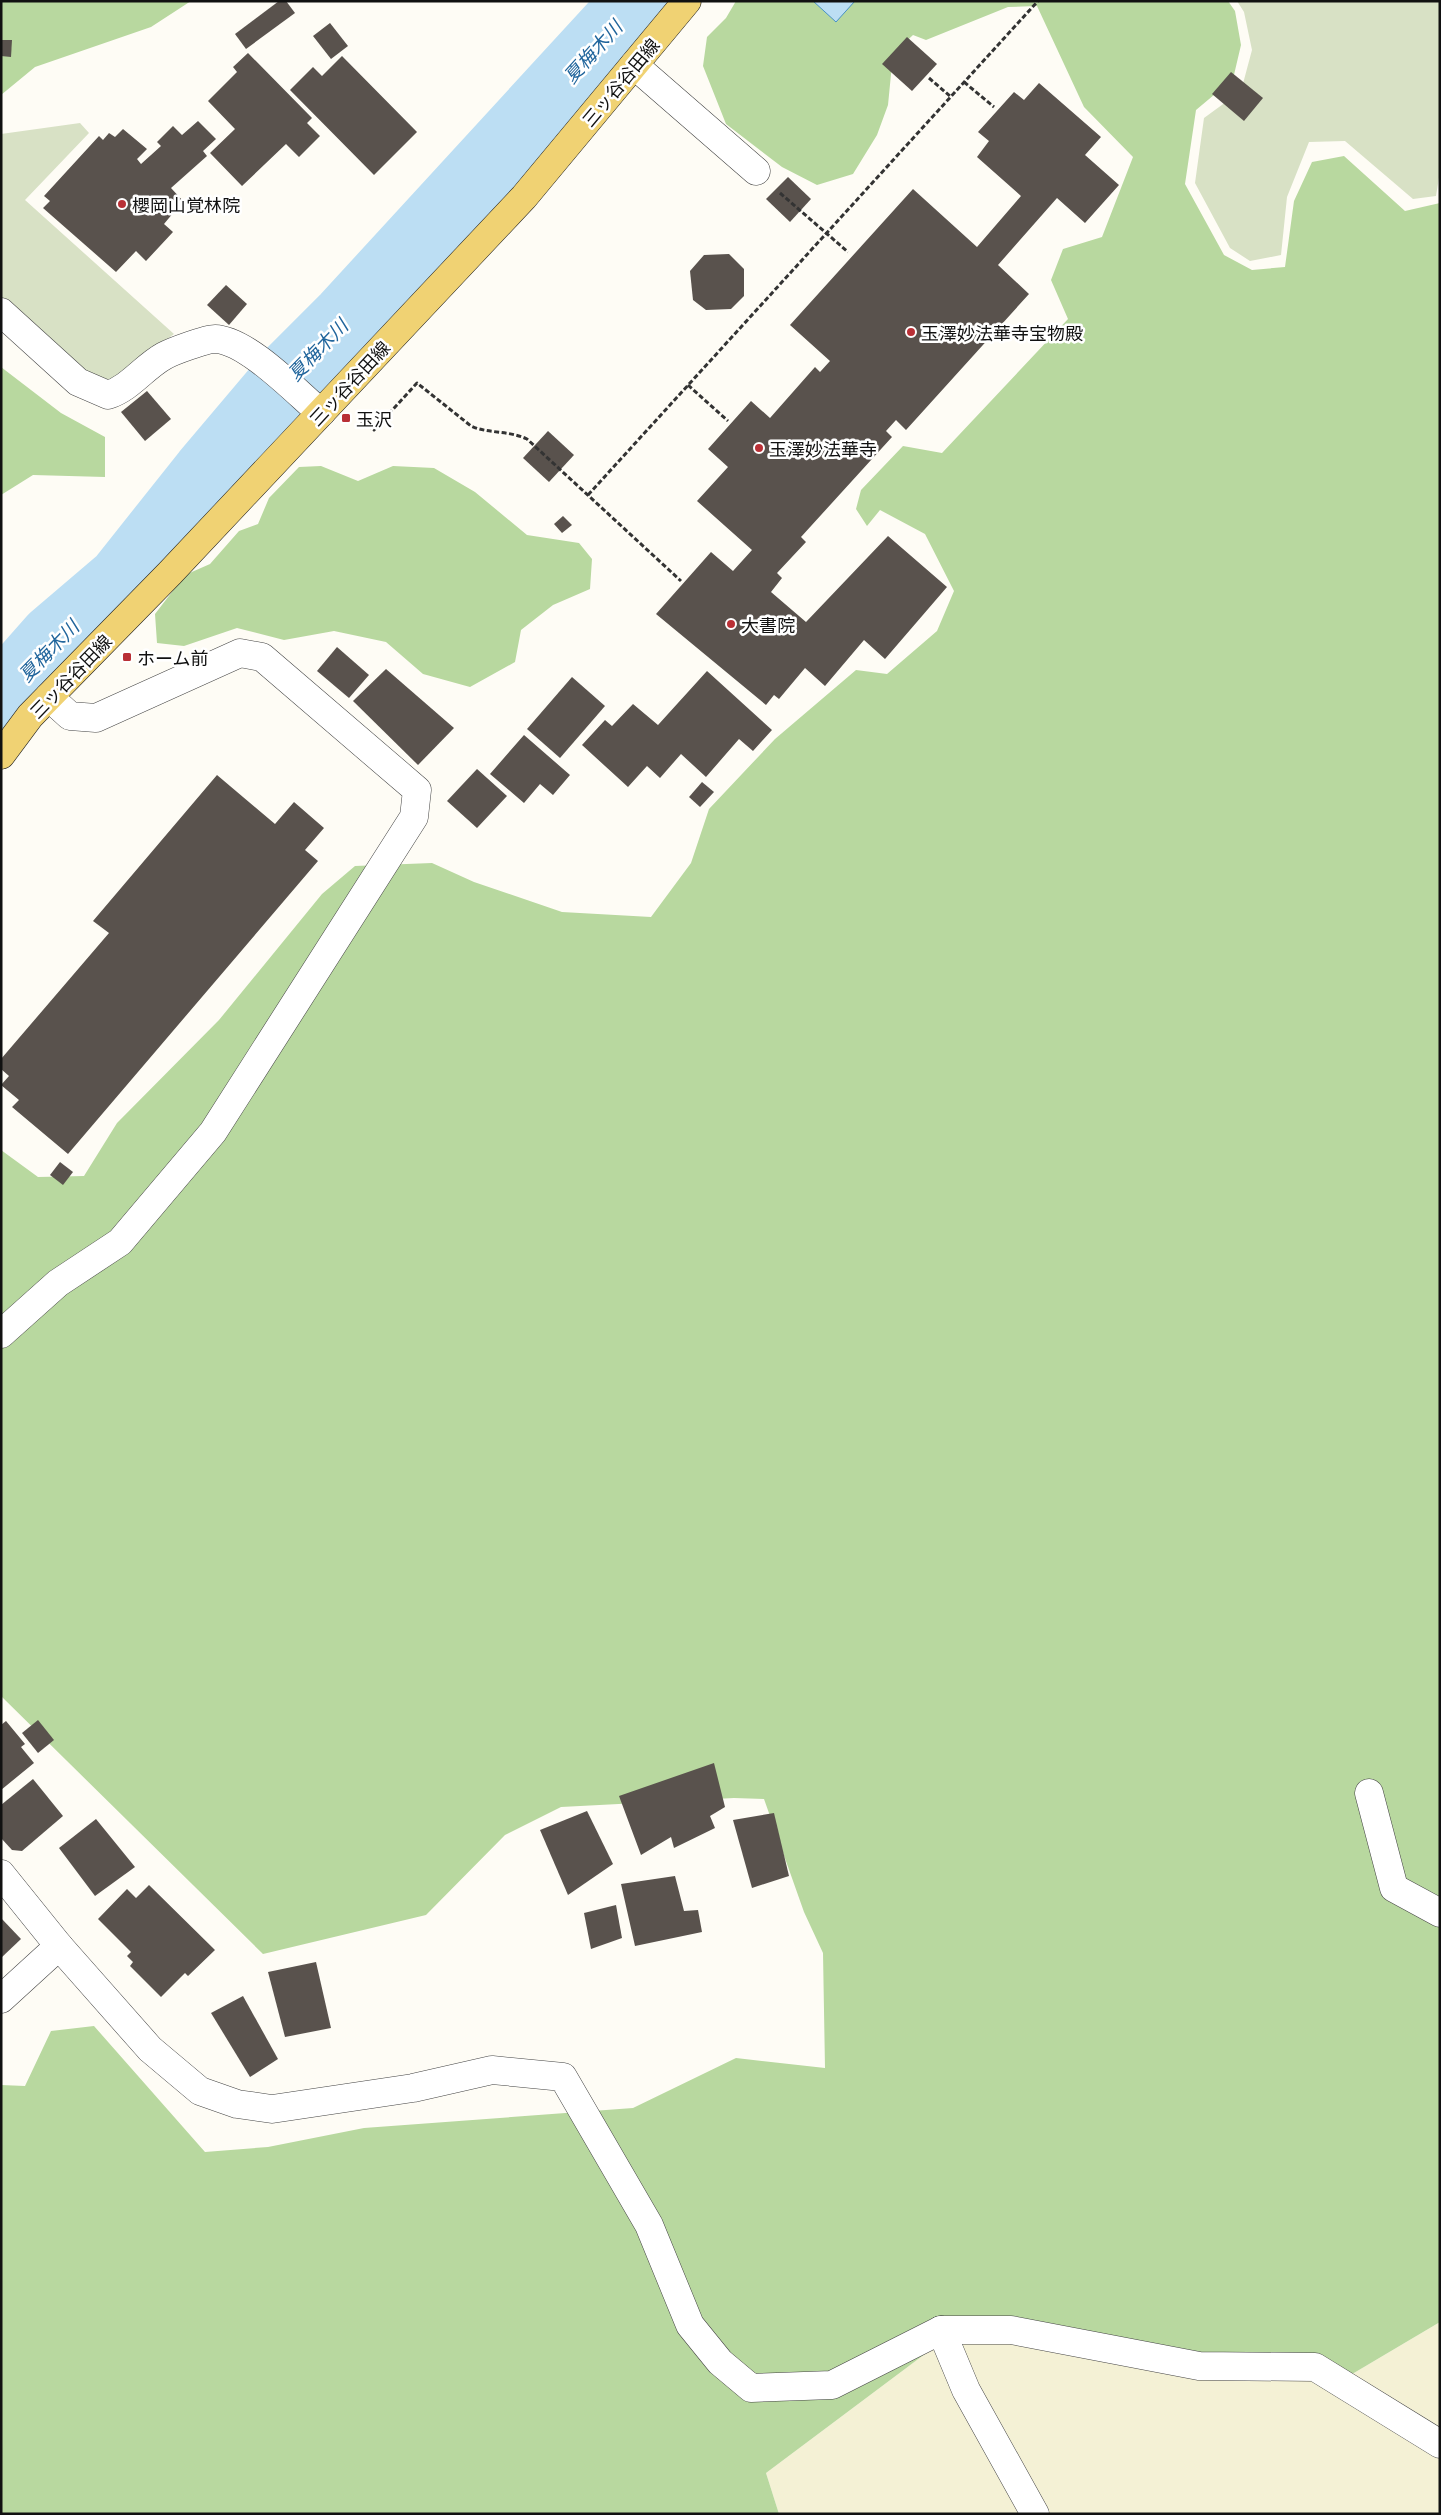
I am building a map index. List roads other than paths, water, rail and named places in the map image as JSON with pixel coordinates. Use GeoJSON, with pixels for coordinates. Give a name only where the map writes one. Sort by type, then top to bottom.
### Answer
{"type":"FeatureCollection","features":[{"type":"Feature","properties":{"kind":"main road","name":"三ッ谷谷田線"},"geometry":{"type":"LineString","coordinates":[[1,755],[30,716],[170,573],[319,404],[524,197],[687,1]]}},
{"type":"Feature","properties":{"kind":"street"},"geometry":{"type":"LineString","coordinates":[[634,65],[756,171]]}},
{"type":"Feature","properties":{"kind":"street"},"geometry":{"type":"LineString","coordinates":[[1,312],[78,382],[108,395],[118,392],[165,356],[214,339],[231,342],[249,352],[272,372],[319,404]]}},
{"type":"Feature","properties":{"kind":"street"},"geometry":{"type":"LineString","coordinates":[[1,1334],[58,1283],[120,1242],[213,1132],[414,817],[416,790],[262,657],[240,652],[96,718],[70,716],[49,697]]}},
{"type":"Feature","properties":{"kind":"street"},"geometry":{"type":"LineString","coordinates":[[1369,1793],[1394,1888],[1440,1913]]}},
{"type":"Feature","properties":{"kind":"street"},"geometry":{"type":"LineString","coordinates":[[1,1874],[59,1946],[150,2048],[200,2091],[236,2104],[272,2109],[413,2088],[492,2070],[563,2078],[649,2226],[690,2325],[720,2362],[751,2388],[832,2385],[940,2330],[1011,2330],[1200,2366],[1314,2367],[1440,2444]]}},
{"type":"Feature","properties":{"kind":"street"},"geometry":{"type":"LineString","coordinates":[[1,1999],[59,1946]]}},
{"type":"Feature","properties":{"kind":"street"},"geometry":{"type":"LineString","coordinates":[[940,2330],[966,2390],[1035,2514]]}},
{"type":"Feature","properties":{"kind":"water"},"geometry":{"type":"Polygon","coordinates":[[[813,1],[855,1],[836,22],[813,1]]]}},
{"type":"Feature","properties":{"kind":"waterway","name":"夏梅木川"},"geometry":{"type":"LineString","coordinates":[[1,699],[54,639],[122,581],[207,474],[294,371],[347,318],[638,1]]}},
{"type":"Feature","properties":{"kind":"place","name":"櫻岡山覚林院"},"geometry":{"type":"Point","coordinates":[122,204]}},
{"type":"Feature","properties":{"kind":"place","name":"玉澤妙法華寺宝物殿"},"geometry":{"type":"Point","coordinates":[911,332]}},
{"type":"Feature","properties":{"kind":"place","name":"玉沢"},"geometry":{"type":"Point","coordinates":[346,418]}},
{"type":"Feature","properties":{"kind":"place","name":"玉澤妙法華寺"},"geometry":{"type":"Point","coordinates":[759,448]}},
{"type":"Feature","properties":{"kind":"place","name":"大書院"},"geometry":{"type":"Point","coordinates":[731,624]}},
{"type":"Feature","properties":{"kind":"place","name":"ホーム前"},"geometry":{"type":"Point","coordinates":[127,657]}}]}
